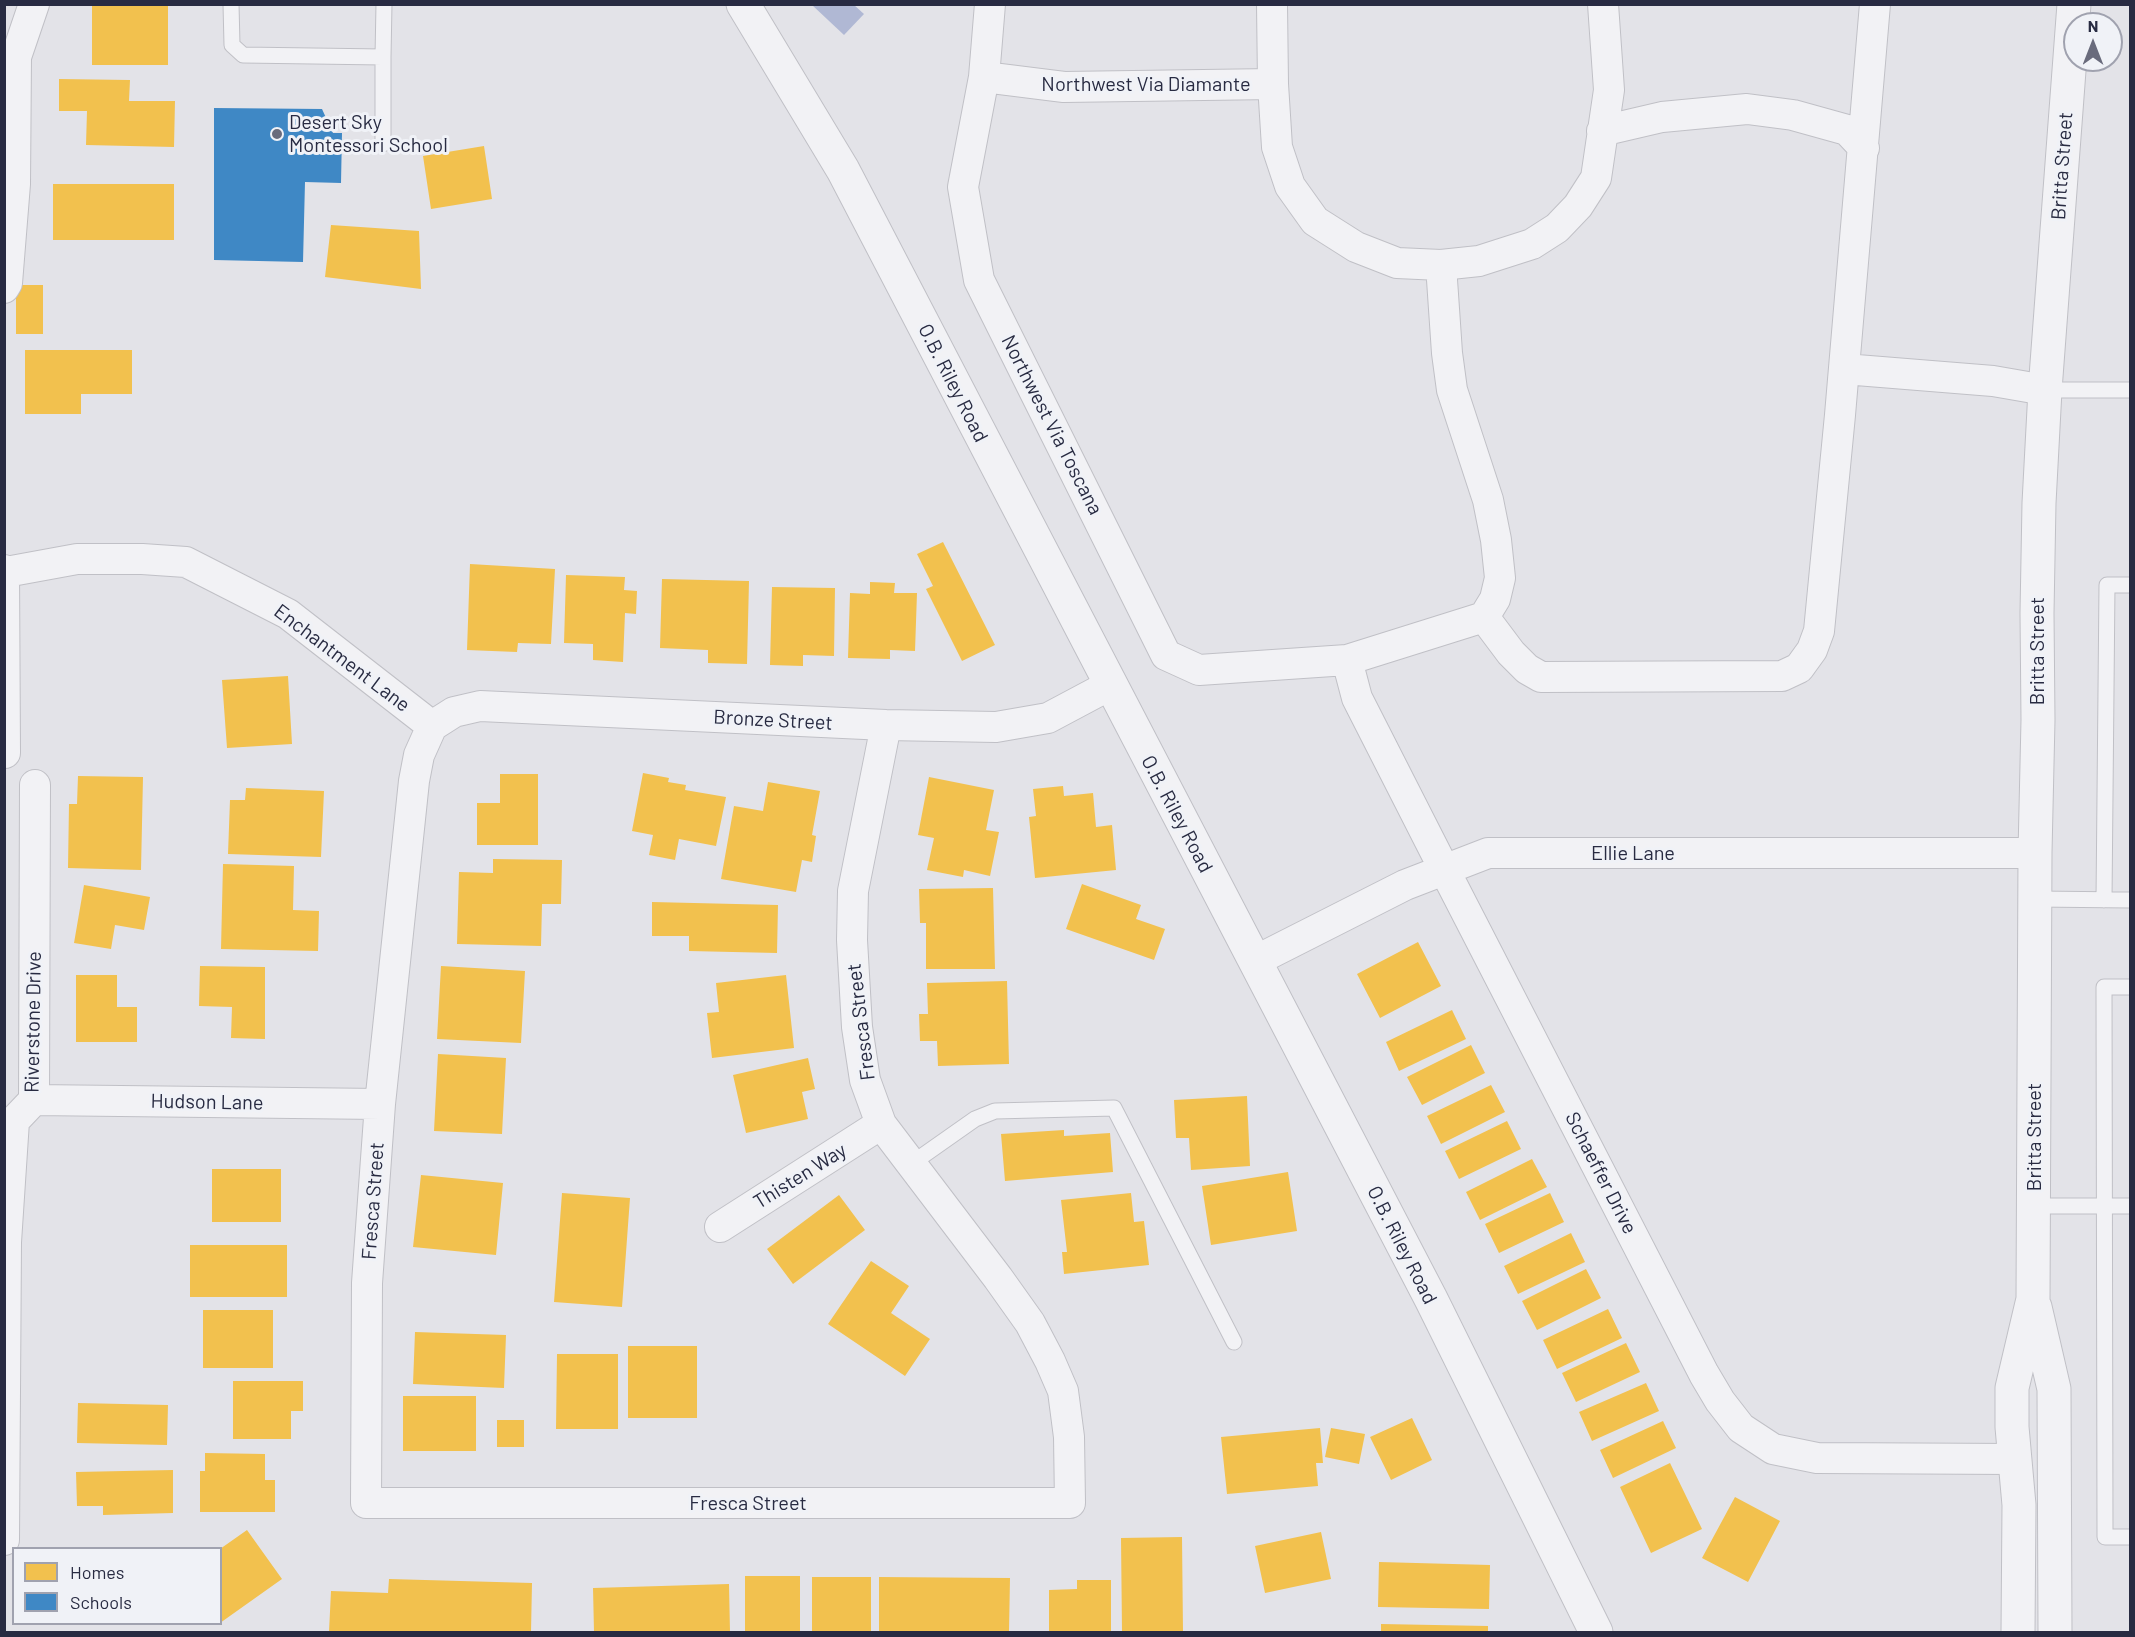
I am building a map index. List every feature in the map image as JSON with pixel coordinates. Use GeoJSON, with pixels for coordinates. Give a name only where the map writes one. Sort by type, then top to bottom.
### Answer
{"type":"FeatureCollection","features":[{"type":"Feature","properties":{"kind":"street"},"geometry":{"type":"LineString","coordinates":[[4,288],[7,283],[15,184],[16,57],[34,4]]}},
{"type":"Feature","properties":{"kind":"street","name":"O.B. Riley Road"},"geometry":{"type":"LineString","coordinates":[[743,4],[843,170],[1431,1299],[1596,1632]]}},
{"type":"Feature","properties":{"kind":"street","name":"Northwest Via Toscana"},"geometry":{"type":"LineString","coordinates":[[990,4],[984,77],[963,187],[979,280],[1166,655],[1199,670],[1347,660],[1484,617]]}},
{"type":"Feature","properties":{"kind":"street"},"geometry":{"type":"LineString","coordinates":[[1272,4],[1277,147],[1290,186],[1315,221],[1356,247],[1397,263],[1441,265],[1479,261],[1532,244],[1557,228],[1578,206],[1596,178],[1609,90],[1603,4]]}},
{"type":"Feature","properties":{"kind":"street"},"geometry":{"type":"LineString","coordinates":[[1441,265],[1452,390],[1488,500],[1496,540],[1500,578],[1495,598],[1484,617],[1511,653],[1527,669],[1541,677],[1782,676],[1799,668],[1812,650],[1819,631],[1864,148],[1875,4]]}},
{"type":"Feature","properties":{"kind":"street","name":"Britta Street"},"geometry":{"type":"LineString","coordinates":[[2018,1632],[2019,1506],[2012,1427],[2012,1388],[2033,1299],[2039,503],[2045,390],[2074,4]]}},
{"type":"Feature","properties":{"kind":"street","name":"Northwest Via Diamante"},"geometry":{"type":"LineString","coordinates":[[984,77],[1065,87],[1273,84]]}},
{"type":"Feature","properties":{"kind":"street"},"geometry":{"type":"LineString","coordinates":[[1602,131],[1662,117],[1747,110],[1792,115],[1847,130],[1864,148]]}},
{"type":"Feature","properties":{"kind":"street"},"geometry":{"type":"LineString","coordinates":[[1844,369],[1993,381],[2045,390]]}},
{"type":"Feature","properties":{"kind":"street","name":"Enchantment Lane"},"geometry":{"type":"LineString","coordinates":[[5,571],[77,559],[186,562],[288,614],[432,726]]}},
{"type":"Feature","properties":{"kind":"street"},"geometry":{"type":"LineString","coordinates":[[5,571],[5,753]]}},
{"type":"Feature","properties":{"kind":"street","name":"Schaeffer Drive"},"geometry":{"type":"LineString","coordinates":[[1347,660],[1357,698],[1444,870],[1704,1374],[1720,1401],[1741,1428],[1773,1449],[1817,1458],[2015,1459]]}},
{"type":"Feature","properties":{"kind":"street","name":"Bronze Street"},"geometry":{"type":"LineString","coordinates":[[432,726],[454,712],[480,706],[886,725],[996,727],[1048,718],[1110,685]]}},
{"type":"Feature","properties":{"kind":"street","name":"Fresca Street"},"geometry":{"type":"LineString","coordinates":[[432,726],[419,755],[414,780],[380,1104],[367,1283],[366,1503],[1070,1503],[1069,1437],[1063,1391],[1050,1361],[1030,1323],[881,1124],[865,1080],[857,1027],[852,940],[853,891],[886,725]]}},
{"type":"Feature","properties":{"kind":"street","name":"Riverstone Drive"},"geometry":{"type":"LineString","coordinates":[[4,1540],[5,1242],[14,1121],[34,1100],[34,785]]}},
{"type":"Feature","properties":{"kind":"street","name":"Ellie Lane"},"geometry":{"type":"LineString","coordinates":[[1255,962],[1404,885],[1488,853],[2035,853]]}},
{"type":"Feature","properties":{"kind":"street","name":"Hudson Lane"},"geometry":{"type":"LineString","coordinates":[[34,1100],[380,1104]]}},
{"type":"Feature","properties":{"kind":"street","name":"Thisten Way"},"geometry":{"type":"LineString","coordinates":[[720,1227],[881,1124]]}},
{"type":"Feature","properties":{"kind":"street","name":"Britta Street"},"geometry":{"type":"LineString","coordinates":[[2033,1299],[2054,1389],[2055,1632]]}},
{"type":"Feature","properties":{"kind":"lane"},"geometry":{"type":"LineString","coordinates":[[231,4],[232,45],[243,55],[383,57]]}},
{"type":"Feature","properties":{"kind":"lane"},"geometry":{"type":"LineString","coordinates":[[383,144],[384,4]]}},
{"type":"Feature","properties":{"kind":"lane"},"geometry":{"type":"LineString","coordinates":[[2045,390],[2130,390]]}},
{"type":"Feature","properties":{"kind":"lane"},"geometry":{"type":"LineString","coordinates":[[2104,900],[2107,585],[2130,585]]}},
{"type":"Feature","properties":{"kind":"lane"},"geometry":{"type":"LineString","coordinates":[[2035,899],[2130,900]]}},
{"type":"Feature","properties":{"kind":"lane"},"geometry":{"type":"LineString","coordinates":[[2130,987],[2104,987],[2105,1537],[2130,1537]]}},
{"type":"Feature","properties":{"kind":"lane"},"geometry":{"type":"LineString","coordinates":[[911,1164],[975,1119],[994,1112],[1114,1108],[1234,1342]]}},
{"type":"Feature","properties":{"kind":"lane"},"geometry":{"type":"LineString","coordinates":[[2034,1206],[2130,1206]]}},
{"type":"Feature","properties":{"kind":"water"},"geometry":{"type":"Polygon","coordinates":[[[812,5],[854,5],[864,14],[844,35],[812,5]]]}},
{"type":"Feature","properties":{"kind":"building: Homes"},"geometry":{"type":"Polygon","coordinates":[[[92,4],[168,4],[168,65],[92,65],[92,4]]]}},
{"type":"Feature","properties":{"kind":"building: Homes"},"geometry":{"type":"Polygon","coordinates":[[[59,79],[130,80],[129,101],[175,101],[174,147],[86,145],[87,111],[59,111],[59,79]]]}},
{"type":"Feature","properties":{"kind":"building: Homes"},"geometry":{"type":"Polygon","coordinates":[[[484,146],[492,199],[431,209],[423,156],[484,146]]]}},
{"type":"Feature","properties":{"kind":"building: Homes"},"geometry":{"type":"Polygon","coordinates":[[[53,184],[174,184],[174,240],[53,240],[53,184]]]}},
{"type":"Feature","properties":{"kind":"building: Homes"},"geometry":{"type":"Polygon","coordinates":[[[331,225],[419,231],[421,289],[325,277],[331,225]]]}},
{"type":"Feature","properties":{"kind":"building: Homes"},"geometry":{"type":"Polygon","coordinates":[[[16,285],[43,285],[43,334],[16,334],[16,285]]]}},
{"type":"Feature","properties":{"kind":"building: Homes"},"geometry":{"type":"Polygon","coordinates":[[[25,350],[132,350],[132,394],[81,394],[81,414],[25,414],[25,350]]]}},
{"type":"Feature","properties":{"kind":"building: Homes"},"geometry":{"type":"Polygon","coordinates":[[[943,542],[995,645],[962,661],[926,589],[933,586],[917,554],[943,542]]]}},
{"type":"Feature","properties":{"kind":"building: Homes"},"geometry":{"type":"Polygon","coordinates":[[[470,564],[555,569],[551,644],[518,643],[517,652],[467,650],[470,564]]]}},
{"type":"Feature","properties":{"kind":"building: Homes"},"geometry":{"type":"Polygon","coordinates":[[[566,575],[625,577],[624,590],[637,591],[636,614],[625,613],[623,662],[593,660],[593,644],[564,643],[566,575]]]}},
{"type":"Feature","properties":{"kind":"building: Homes"},"geometry":{"type":"Polygon","coordinates":[[[662,579],[749,581],[747,664],[708,663],[708,650],[660,648],[662,579]]]}},
{"type":"Feature","properties":{"kind":"building: Homes"},"geometry":{"type":"Polygon","coordinates":[[[870,582],[895,583],[894,593],[917,593],[915,651],[890,650],[890,659],[848,658],[850,593],[870,594],[870,582]]]}},
{"type":"Feature","properties":{"kind":"building: Homes"},"geometry":{"type":"Polygon","coordinates":[[[772,587],[835,588],[834,656],[803,655],[803,666],[770,665],[772,587]]]}},
{"type":"Feature","properties":{"kind":"building: Homes"},"geometry":{"type":"Polygon","coordinates":[[[288,676],[292,744],[227,748],[222,680],[288,676]]]}},
{"type":"Feature","properties":{"kind":"building: Homes"},"geometry":{"type":"Polygon","coordinates":[[[643,773],[669,778],[668,782],[686,785],[685,790],[726,797],[716,846],[679,839],[675,860],[649,855],[653,835],[632,831],[643,773]]]}},
{"type":"Feature","properties":{"kind":"building: Homes"},"geometry":{"type":"Polygon","coordinates":[[[500,774],[538,774],[538,845],[477,845],[477,803],[500,803],[500,774]]]}},
{"type":"Feature","properties":{"kind":"building: Homes"},"geometry":{"type":"Polygon","coordinates":[[[78,776],[143,777],[141,870],[68,868],[69,804],[77,804],[78,776]]]}},
{"type":"Feature","properties":{"kind":"building: Homes"},"geometry":{"type":"Polygon","coordinates":[[[929,777],[994,790],[986,830],[999,832],[990,876],[964,870],[963,877],[927,870],[934,838],[918,835],[929,777]]]}},
{"type":"Feature","properties":{"kind":"building: Homes"},"geometry":{"type":"Polygon","coordinates":[[[768,782],[820,791],[812,835],[816,836],[812,862],[802,860],[796,892],[721,879],[734,806],[763,811],[768,782]]]}},
{"type":"Feature","properties":{"kind":"building: Homes"},"geometry":{"type":"Polygon","coordinates":[[[1063,786],[1064,796],[1093,793],[1096,827],[1112,825],[1116,870],[1035,878],[1029,817],[1036,816],[1033,789],[1063,786]]]}},
{"type":"Feature","properties":{"kind":"building: Homes"},"geometry":{"type":"Polygon","coordinates":[[[246,788],[324,791],[321,857],[228,854],[230,800],[245,800],[246,788]]]}},
{"type":"Feature","properties":{"kind":"building: Homes"},"geometry":{"type":"Polygon","coordinates":[[[493,859],[562,860],[561,904],[542,904],[541,946],[457,944],[459,872],[493,873],[493,859]]]}},
{"type":"Feature","properties":{"kind":"building: Homes"},"geometry":{"type":"Polygon","coordinates":[[[223,864],[294,866],[293,910],[319,911],[318,951],[221,949],[223,864]]]}},
{"type":"Feature","properties":{"kind":"building: Homes"},"geometry":{"type":"Polygon","coordinates":[[[1082,884],[1141,905],[1136,919],[1165,929],[1154,960],[1066,929],[1082,884]]]}},
{"type":"Feature","properties":{"kind":"building: Homes"},"geometry":{"type":"Polygon","coordinates":[[[84,885],[150,897],[144,930],[115,925],[111,949],[74,943],[84,885]]]}},
{"type":"Feature","properties":{"kind":"building: Homes"},"geometry":{"type":"Polygon","coordinates":[[[993,888],[995,969],[926,969],[926,923],[920,923],[919,889],[993,888]]]}},
{"type":"Feature","properties":{"kind":"building: Homes"},"geometry":{"type":"Polygon","coordinates":[[[652,902],[778,905],[777,953],[689,951],[689,936],[652,936],[652,902]]]}},
{"type":"Feature","properties":{"kind":"building: Homes"},"geometry":{"type":"Polygon","coordinates":[[[1418,942],[1441,986],[1380,1018],[1357,974],[1418,942]]]}},
{"type":"Feature","properties":{"kind":"building: Homes"},"geometry":{"type":"Polygon","coordinates":[[[200,966],[265,967],[265,1039],[231,1038],[232,1007],[199,1006],[200,966]]]}},
{"type":"Feature","properties":{"kind":"building: Homes"},"geometry":{"type":"Polygon","coordinates":[[[441,966],[525,971],[521,1043],[437,1039],[441,966]]]}},
{"type":"Feature","properties":{"kind":"building: Homes"},"geometry":{"type":"Polygon","coordinates":[[[76,975],[117,975],[117,1007],[137,1007],[137,1042],[76,1042],[76,975]]]}},
{"type":"Feature","properties":{"kind":"building: Homes"},"geometry":{"type":"Polygon","coordinates":[[[786,975],[794,1048],[712,1058],[707,1013],[719,1012],[716,983],[786,975]]]}},
{"type":"Feature","properties":{"kind":"building: Homes"},"geometry":{"type":"Polygon","coordinates":[[[1007,981],[1009,1064],[938,1066],[937,1041],[920,1041],[919,1014],[928,1014],[927,983],[1007,981]]]}},
{"type":"Feature","properties":{"kind":"building: Homes"},"geometry":{"type":"Polygon","coordinates":[[[1452,1010],[1466,1039],[1399,1071],[1386,1042],[1452,1010]]]}},
{"type":"Feature","properties":{"kind":"building: Homes"},"geometry":{"type":"Polygon","coordinates":[[[1471,1045],[1485,1073],[1422,1105],[1407,1077],[1471,1045]]]}},
{"type":"Feature","properties":{"kind":"building: Homes"},"geometry":{"type":"Polygon","coordinates":[[[438,1054],[506,1058],[502,1134],[434,1131],[438,1054]]]}},
{"type":"Feature","properties":{"kind":"building: Homes"},"geometry":{"type":"Polygon","coordinates":[[[808,1058],[815,1089],[802,1092],[808,1119],[746,1133],[733,1075],[808,1058]]]}},
{"type":"Feature","properties":{"kind":"building: Homes"},"geometry":{"type":"Polygon","coordinates":[[[1491,1085],[1505,1112],[1441,1144],[1427,1116],[1491,1085]]]}},
{"type":"Feature","properties":{"kind":"building: Homes"},"geometry":{"type":"Polygon","coordinates":[[[1247,1096],[1250,1166],[1191,1170],[1189,1138],[1176,1138],[1174,1100],[1247,1096]]]}},
{"type":"Feature","properties":{"kind":"building: Homes"},"geometry":{"type":"Polygon","coordinates":[[[1507,1121],[1521,1149],[1459,1179],[1445,1151],[1507,1121]]]}},
{"type":"Feature","properties":{"kind":"building: Homes"},"geometry":{"type":"Polygon","coordinates":[[[1064,1130],[1064,1136],[1110,1133],[1113,1172],[1005,1181],[1001,1134],[1064,1130]]]}},
{"type":"Feature","properties":{"kind":"building: Homes"},"geometry":{"type":"Polygon","coordinates":[[[1532,1159],[1547,1187],[1480,1220],[1466,1192],[1532,1159]]]}},
{"type":"Feature","properties":{"kind":"building: Homes"},"geometry":{"type":"Polygon","coordinates":[[[212,1169],[281,1169],[281,1222],[212,1222],[212,1169]]]}},
{"type":"Feature","properties":{"kind":"building: Homes"},"geometry":{"type":"Polygon","coordinates":[[[1288,1172],[1297,1231],[1211,1245],[1202,1186],[1288,1172]]]}},
{"type":"Feature","properties":{"kind":"building: Homes"},"geometry":{"type":"Polygon","coordinates":[[[421,1175],[503,1183],[496,1255],[413,1247],[421,1175]]]}},
{"type":"Feature","properties":{"kind":"building: Homes"},"geometry":{"type":"Polygon","coordinates":[[[562,1193],[630,1198],[622,1307],[554,1302],[562,1193]]]}},
{"type":"Feature","properties":{"kind":"building: Homes"},"geometry":{"type":"Polygon","coordinates":[[[1131,1193],[1134,1222],[1144,1221],[1149,1265],[1064,1274],[1062,1252],[1067,1252],[1061,1200],[1131,1193]]]}},
{"type":"Feature","properties":{"kind":"building: Homes"},"geometry":{"type":"Polygon","coordinates":[[[1550,1193],[1564,1222],[1499,1253],[1485,1224],[1550,1193]]]}},
{"type":"Feature","properties":{"kind":"building: Homes"},"geometry":{"type":"Polygon","coordinates":[[[839,1195],[865,1230],[793,1284],[767,1249],[839,1195]]]}},
{"type":"Feature","properties":{"kind":"building: Homes"},"geometry":{"type":"Polygon","coordinates":[[[1571,1233],[1585,1262],[1518,1294],[1504,1266],[1571,1233]]]}},
{"type":"Feature","properties":{"kind":"building: Homes"},"geometry":{"type":"Polygon","coordinates":[[[190,1245],[287,1245],[287,1297],[190,1297],[190,1245]]]}},
{"type":"Feature","properties":{"kind":"building: Homes"},"geometry":{"type":"Polygon","coordinates":[[[871,1261],[909,1286],[891,1313],[930,1339],[905,1376],[828,1324],[871,1261]]]}},
{"type":"Feature","properties":{"kind":"building: Homes"},"geometry":{"type":"Polygon","coordinates":[[[1586,1269],[1601,1298],[1537,1330],[1522,1301],[1586,1269]]]}},
{"type":"Feature","properties":{"kind":"building: Homes"},"geometry":{"type":"Polygon","coordinates":[[[1608,1309],[1622,1338],[1557,1369],[1543,1340],[1608,1309]]]}},
{"type":"Feature","properties":{"kind":"building: Homes"},"geometry":{"type":"Polygon","coordinates":[[[203,1310],[273,1310],[273,1368],[203,1368],[203,1310]]]}},
{"type":"Feature","properties":{"kind":"building: Homes"},"geometry":{"type":"Polygon","coordinates":[[[415,1332],[506,1335],[504,1388],[413,1384],[415,1332]]]}},
{"type":"Feature","properties":{"kind":"building: Homes"},"geometry":{"type":"Polygon","coordinates":[[[1626,1343],[1640,1372],[1576,1402],[1562,1373],[1626,1343]]]}},
{"type":"Feature","properties":{"kind":"building: Homes"},"geometry":{"type":"Polygon","coordinates":[[[628,1346],[697,1346],[697,1418],[628,1418],[628,1346]]]}},
{"type":"Feature","properties":{"kind":"building: Homes"},"geometry":{"type":"Polygon","coordinates":[[[557,1354],[618,1354],[618,1429],[556,1429],[557,1354]]]}},
{"type":"Feature","properties":{"kind":"building: Homes"},"geometry":{"type":"Polygon","coordinates":[[[233,1381],[303,1381],[303,1411],[291,1411],[291,1439],[233,1439],[233,1381]]]}},
{"type":"Feature","properties":{"kind":"building: Homes"},"geometry":{"type":"Polygon","coordinates":[[[1646,1383],[1659,1411],[1592,1441],[1579,1412],[1646,1383]]]}},
{"type":"Feature","properties":{"kind":"building: Homes"},"geometry":{"type":"Polygon","coordinates":[[[403,1396],[476,1396],[476,1451],[403,1451],[403,1396]]]}},
{"type":"Feature","properties":{"kind":"building: Homes"},"geometry":{"type":"Polygon","coordinates":[[[78,1403],[168,1405],[167,1445],[77,1443],[78,1403]]]}},
{"type":"Feature","properties":{"kind":"building: Homes"},"geometry":{"type":"Polygon","coordinates":[[[1412,1418],[1432,1460],[1391,1480],[1370,1437],[1412,1418]]]}},
{"type":"Feature","properties":{"kind":"building: Homes"},"geometry":{"type":"Polygon","coordinates":[[[497,1420],[524,1420],[524,1447],[497,1447],[497,1420]]]}},
{"type":"Feature","properties":{"kind":"building: Homes"},"geometry":{"type":"Polygon","coordinates":[[[1663,1421],[1676,1448],[1613,1478],[1600,1450],[1663,1421]]]}},
{"type":"Feature","properties":{"kind":"building: Homes"},"geometry":{"type":"Polygon","coordinates":[[[1320,1428],[1323,1463],[1316,1463],[1318,1486],[1227,1494],[1221,1437],[1320,1428]]]}},
{"type":"Feature","properties":{"kind":"building: Homes"},"geometry":{"type":"Polygon","coordinates":[[[1331,1428],[1365,1434],[1359,1464],[1325,1457],[1331,1428]]]}},
{"type":"Feature","properties":{"kind":"building: Homes"},"geometry":{"type":"Polygon","coordinates":[[[205,1453],[265,1454],[265,1480],[275,1480],[275,1512],[200,1512],[200,1471],[205,1471],[205,1453]]]}},
{"type":"Feature","properties":{"kind":"building: Homes"},"geometry":{"type":"Polygon","coordinates":[[[1670,1463],[1702,1529],[1651,1553],[1620,1487],[1670,1463]]]}},
{"type":"Feature","properties":{"kind":"building: Homes"},"geometry":{"type":"Polygon","coordinates":[[[173,1470],[173,1513],[103,1515],[103,1506],[77,1506],[76,1472],[173,1470]]]}},
{"type":"Feature","properties":{"kind":"building: Homes"},"geometry":{"type":"Polygon","coordinates":[[[1735,1497],[1780,1521],[1748,1582],[1702,1558],[1735,1497]]]}},
{"type":"Feature","properties":{"kind":"building: Homes"},"geometry":{"type":"Polygon","coordinates":[[[247,1530],[282,1579],[222,1622],[222,1548],[247,1530]]]}},
{"type":"Feature","properties":{"kind":"building: Homes"},"geometry":{"type":"Polygon","coordinates":[[[1321,1532],[1331,1579],[1265,1593],[1255,1546],[1321,1532]]]}},
{"type":"Feature","properties":{"kind":"building: Homes"},"geometry":{"type":"Polygon","coordinates":[[[1182,1537],[1183,1632],[1122,1632],[1121,1538],[1182,1537]]]}},
{"type":"Feature","properties":{"kind":"building: Homes"},"geometry":{"type":"Polygon","coordinates":[[[1379,1562],[1490,1565],[1489,1609],[1378,1607],[1379,1562]]]}},
{"type":"Feature","properties":{"kind":"building: Homes"},"geometry":{"type":"Polygon","coordinates":[[[745,1576],[800,1576],[800,1632],[745,1632],[745,1576]]]}},
{"type":"Feature","properties":{"kind":"building: Homes"},"geometry":{"type":"Polygon","coordinates":[[[812,1577],[871,1577],[871,1632],[812,1632],[812,1577]]]}},
{"type":"Feature","properties":{"kind":"building: Homes"},"geometry":{"type":"Polygon","coordinates":[[[879,1577],[1010,1578],[1009,1632],[879,1632],[879,1577]]]}},
{"type":"Feature","properties":{"kind":"building: Homes"},"geometry":{"type":"Polygon","coordinates":[[[389,1579],[532,1583],[531,1632],[329,1632],[331,1591],[388,1593],[389,1579]]]}},
{"type":"Feature","properties":{"kind":"building: Homes"},"geometry":{"type":"Polygon","coordinates":[[[1077,1580],[1111,1580],[1111,1632],[1049,1632],[1049,1590],[1077,1589],[1077,1580]]]}},
{"type":"Feature","properties":{"kind":"building: Homes"},"geometry":{"type":"Polygon","coordinates":[[[729,1584],[730,1632],[594,1632],[593,1588],[729,1584]]]}},
{"type":"Feature","properties":{"kind":"building: Homes"},"geometry":{"type":"Polygon","coordinates":[[[1381,1624],[1488,1626],[1488,1632],[1381,1632],[1381,1624]]]}},
{"type":"Feature","properties":{"kind":"building: Schools"},"geometry":{"type":"Polygon","coordinates":[[[214,108],[322,109],[333,133],[342,133],[341,183],[305,182],[303,262],[214,260],[214,108]]]}},
{"type":"Feature","properties":{"kind":"place","name":"Desert Sky Montessori School"},"geometry":{"type":"Point","coordinates":[277,134]}}]}
